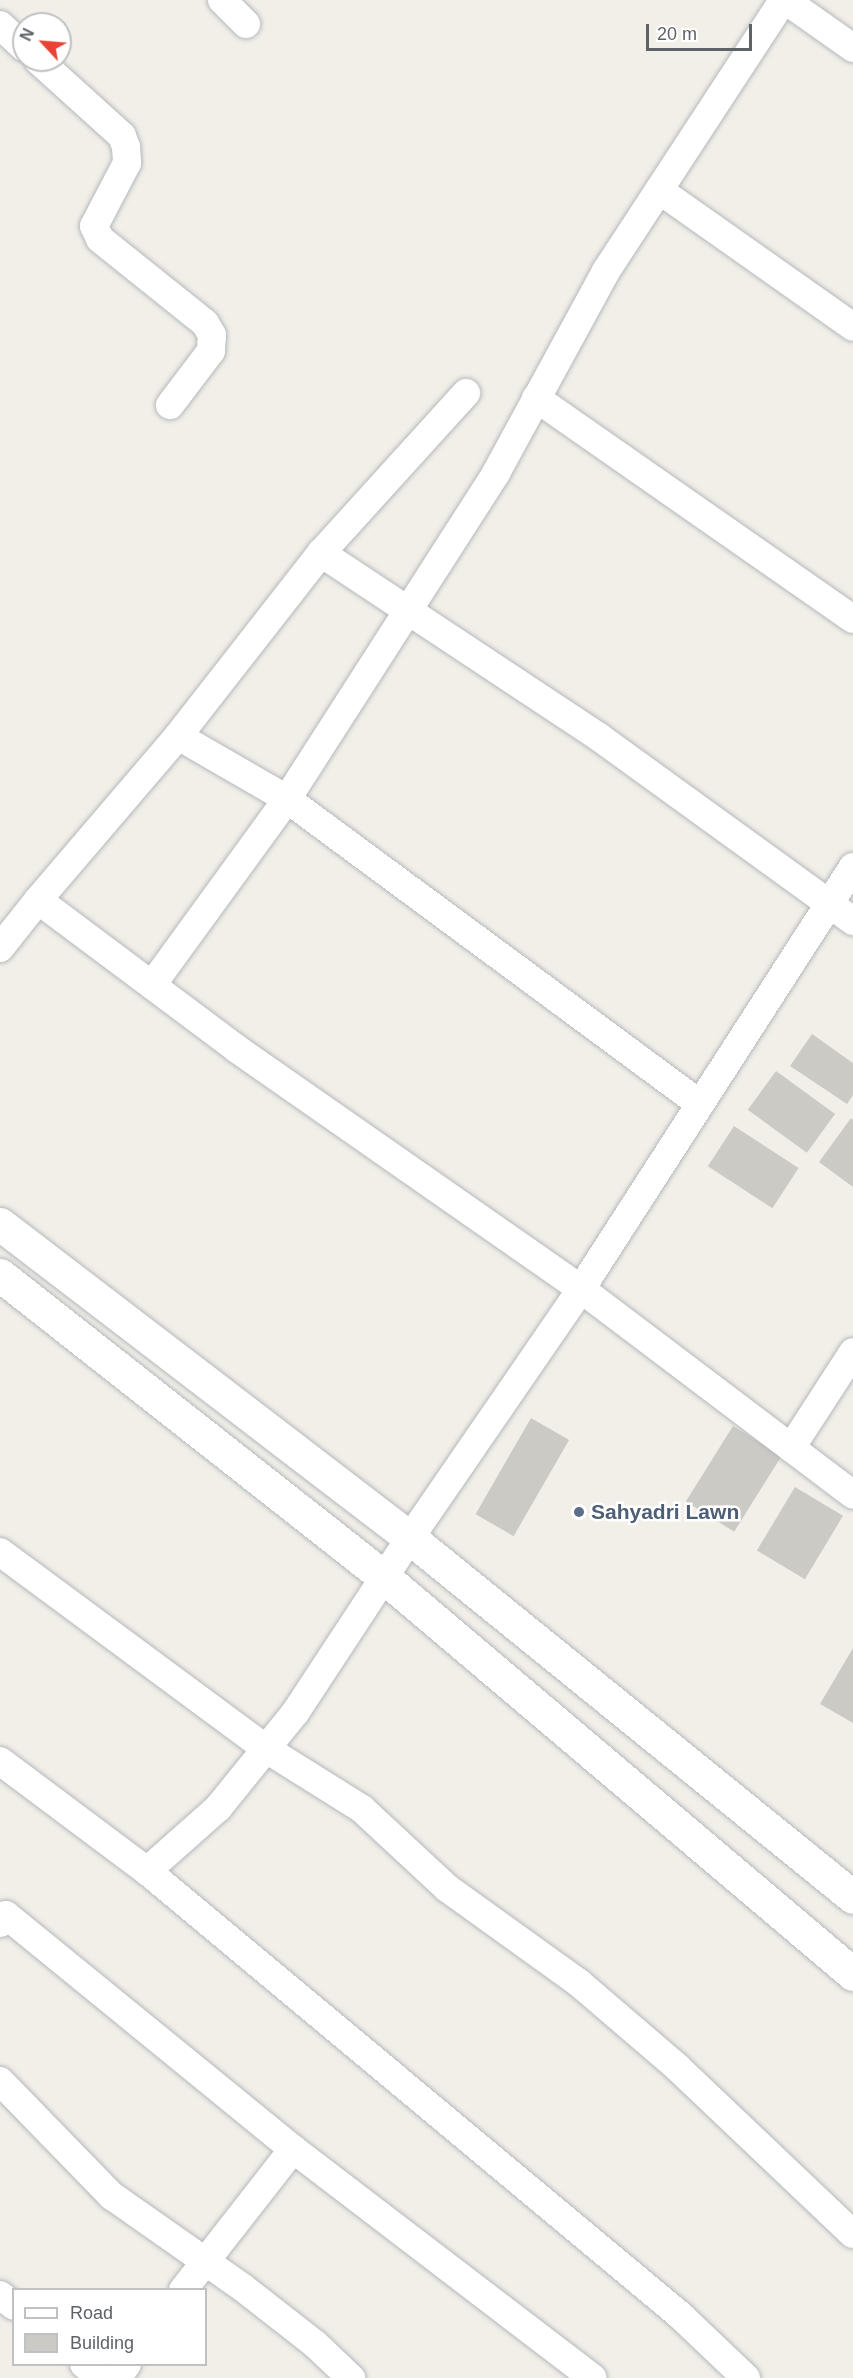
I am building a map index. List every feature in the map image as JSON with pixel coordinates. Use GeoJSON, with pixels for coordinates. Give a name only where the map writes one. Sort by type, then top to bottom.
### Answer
{"type":"FeatureCollection","features":[{"type":"Feature","properties":{"kind":"street"},"geometry":{"type":"LineString","coordinates":[[222,0],[246,24]]}},
{"type":"Feature","properties":{"kind":"street"},"geometry":{"type":"LineString","coordinates":[[152,985],[287,800],[407,613],[496,473],[606,271],[784,0],[853,48]]}},
{"type":"Feature","properties":{"kind":"street"},"geometry":{"type":"LineString","coordinates":[[0,25],[12,36]]}},
{"type":"Feature","properties":{"kind":"street"},"geometry":{"type":"LineString","coordinates":[[51,72],[122,136],[126,147],[127,163],[94,226],[100,239],[205,323],[212,335],[211,351],[170,405]]}},
{"type":"Feature","properties":{"kind":"street"},"geometry":{"type":"LineString","coordinates":[[659,189],[853,327]]}},
{"type":"Feature","properties":{"kind":"street"},"geometry":{"type":"LineString","coordinates":[[0,948],[178,736],[321,553],[466,393]]}},
{"type":"Feature","properties":{"kind":"street"},"geometry":{"type":"LineString","coordinates":[[536,398],[853,619]]}},
{"type":"Feature","properties":{"kind":"street"},"geometry":{"type":"LineString","coordinates":[[321,553],[407,613],[599,737],[853,921]]}},
{"type":"Feature","properties":{"kind":"street"},"geometry":{"type":"LineString","coordinates":[[178,736],[287,800],[700,1104]]}},
{"type":"Feature","properties":{"kind":"street"},"geometry":{"type":"LineString","coordinates":[[147,1872],[218,1808],[268,1750],[581,1289],[853,867]]}},
{"type":"Feature","properties":{"kind":"street"},"geometry":{"type":"LineString","coordinates":[[38,900],[152,985],[581,1289],[853,1496]]}},
{"type":"Feature","properties":{"kind":"street"},"geometry":{"type":"LineString","coordinates":[[0,1224],[410,1538],[853,1897]]}},
{"type":"Feature","properties":{"kind":"street"},"geometry":{"type":"LineString","coordinates":[[0,1275],[385,1578],[853,1974]]}},
{"type":"Feature","properties":{"kind":"street"},"geometry":{"type":"LineString","coordinates":[[791,1448],[853,1352]]}},
{"type":"Feature","properties":{"kind":"street"},"geometry":{"type":"LineString","coordinates":[[0,1552],[268,1750],[362,1809],[447,1888],[579,1983],[678,2068],[853,2234]]}},
{"type":"Feature","properties":{"kind":"street"},"geometry":{"type":"LineString","coordinates":[[0,1761],[147,1872],[681,2316],[746,2378]]}},
{"type":"Feature","properties":{"kind":"street"},"geometry":{"type":"LineString","coordinates":[[2,1916],[293,2149],[592,2378]]}},
{"type":"Feature","properties":{"kind":"street"},"geometry":{"type":"LineString","coordinates":[[0,2081],[111,2196],[306,2337],[351,2378]]}},
{"type":"Feature","properties":{"kind":"street"},"geometry":{"type":"LineString","coordinates":[[184,2288],[293,2149]]}},
{"type":"Feature","properties":{"kind":"street"},"geometry":{"type":"LineString","coordinates":[[0,2295],[12,2304]]}},
{"type":"Feature","properties":{"kind":"street"},"geometry":{"type":"LineString","coordinates":[[86,2366],[100,2378]]}},
{"type":"Feature","properties":{"kind":"street"},"geometry":{"type":"LineString","coordinates":[[117,2378],[126,2366]]}},
{"type":"Feature","properties":{"kind":"building"},"geometry":{"type":"Polygon","coordinates":[[[812,1034],[853,1063],[853,1095],[847,1104],[790,1066],[812,1034]]]}},
{"type":"Feature","properties":{"kind":"building"},"geometry":{"type":"Polygon","coordinates":[[[776,1071],[835,1114],[807,1153],[748,1110],[776,1071]]]}},
{"type":"Feature","properties":{"kind":"building"},"geometry":{"type":"Polygon","coordinates":[[[851,1118],[853,1120],[853,1187],[819,1162],[851,1118]]]}},
{"type":"Feature","properties":{"kind":"building"},"geometry":{"type":"Polygon","coordinates":[[[734,1126],[799,1168],[772,1208],[708,1166],[734,1126]]]}},
{"type":"Feature","properties":{"kind":"building"},"geometry":{"type":"Polygon","coordinates":[[[531,1418],[569,1440],[514,1536],[476,1514],[531,1418]]]}},
{"type":"Feature","properties":{"kind":"building"},"geometry":{"type":"Polygon","coordinates":[[[733,1426],[781,1456],[734,1532],[686,1501],[733,1426]]]}},
{"type":"Feature","properties":{"kind":"building"},"geometry":{"type":"Polygon","coordinates":[[[795,1487],[843,1516],[805,1579],[757,1550],[795,1487]]]}},
{"type":"Feature","properties":{"kind":"building"},"geometry":{"type":"Polygon","coordinates":[[[853,1648],[853,1723],[820,1704],[853,1648]]]}},
{"type":"Feature","properties":{"kind":"place","name":"Sahyadri Lawn"},"geometry":{"type":"Point","coordinates":[579,1512]}}]}
